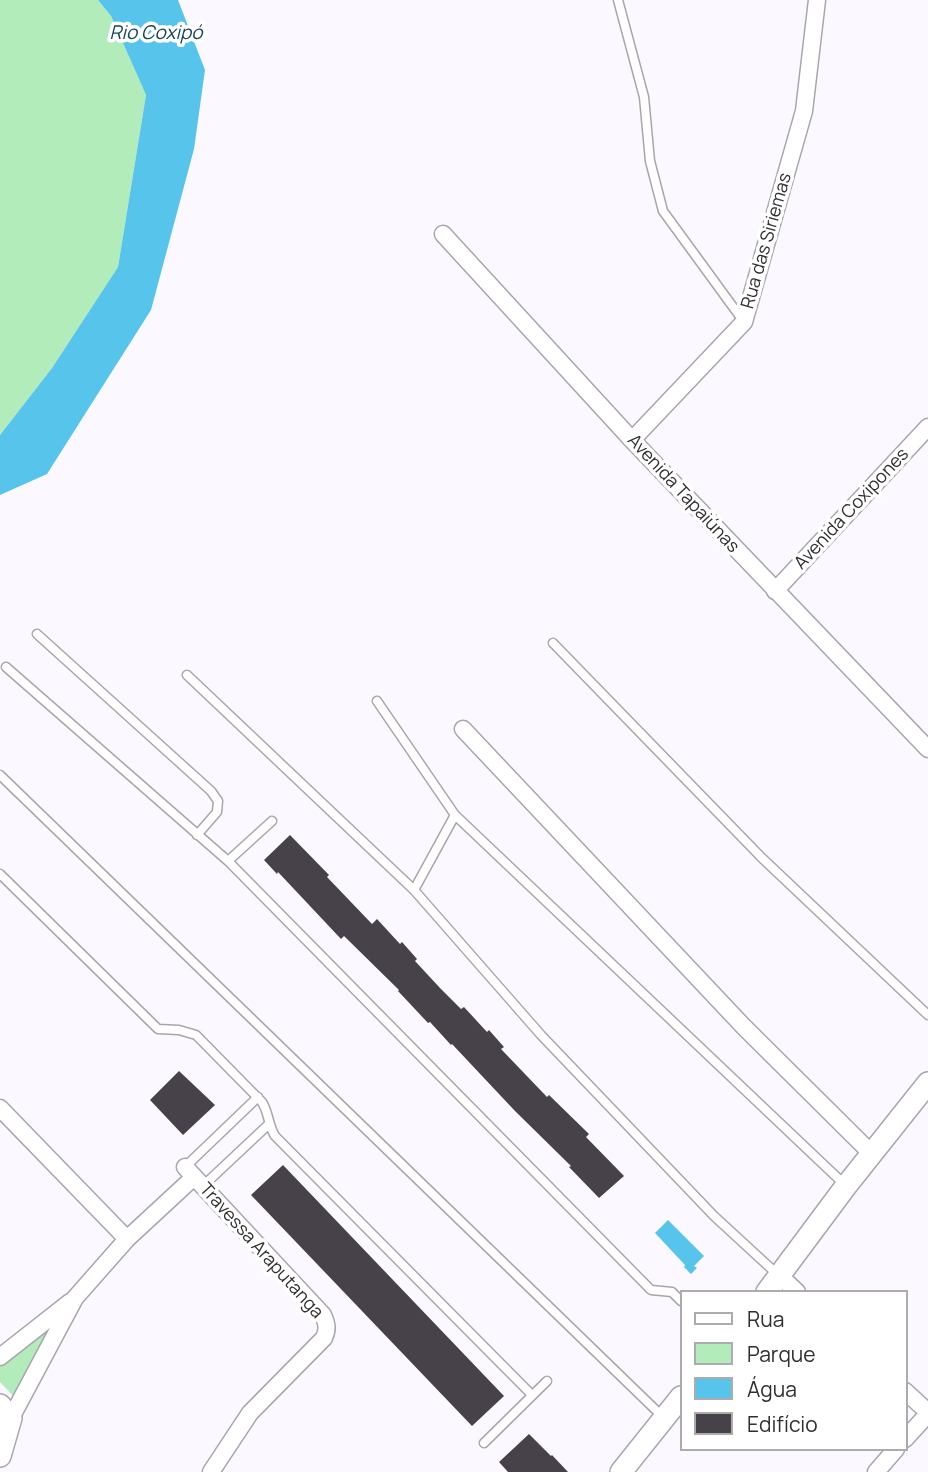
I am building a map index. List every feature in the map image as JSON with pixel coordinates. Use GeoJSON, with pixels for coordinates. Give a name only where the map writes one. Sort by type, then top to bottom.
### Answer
{"type":"FeatureCollection","features":[{"type":"Feature","properties":{"kind":"street","name":"Rua das Siriemas"},"geometry":{"type":"LineString","coordinates":[[632,440],[744,322],[804,111],[817,0]]}},
{"type":"Feature","properties":{"kind":"street","name":"Avenida Tapaiúnas"},"geometry":{"type":"LineString","coordinates":[[443,234],[632,440],[928,749]]}},
{"type":"Feature","properties":{"kind":"street","name":"Avenida Coxipones"},"geometry":{"type":"LineString","coordinates":[[775,591],[924,439]]}},
{"type":"Feature","properties":{"kind":"street"},"geometry":{"type":"LineString","coordinates":[[463,729],[744,1027],[872,1154]]}},
{"type":"Feature","properties":{"kind":"street"},"geometry":{"type":"LineString","coordinates":[[791,1290],[773,1284],[928,1083]]}},
{"type":"Feature","properties":{"kind":"street"},"geometry":{"type":"LineString","coordinates":[[0,1108],[127,1239]]}},
{"type":"Feature","properties":{"kind":"street"},"geometry":{"type":"LineString","coordinates":[[0,1456],[6,1412],[75,1298],[127,1239],[194,1177]]}},
{"type":"Feature","properties":{"kind":"street","name":"Travessa Araputanga"},"geometry":{"type":"LineString","coordinates":[[194,1177],[323,1315],[327,1324],[324,1338],[250,1413],[211,1472]]}},
{"type":"Feature","properties":{"kind":"street"},"geometry":{"type":"LineString","coordinates":[[0,1356],[75,1298]]}},
{"type":"Feature","properties":{"kind":"street"},"geometry":{"type":"LineString","coordinates":[[907,1393],[928,1413],[907,1437]]}},
{"type":"Feature","properties":{"kind":"street"},"geometry":{"type":"LineString","coordinates":[[621,1472],[680,1398]]}},
{"type":"Feature","properties":{"kind":"street"},"geometry":{"type":"LineString","coordinates":[[876,1472],[894,1451]]}},
{"type":"Feature","properties":{"kind":"lane"},"geometry":{"type":"LineString","coordinates":[[618,0],[644,97],[650,161],[663,211],[744,322]]}},
{"type":"Feature","properties":{"kind":"lane"},"geometry":{"type":"LineString","coordinates":[[37,634],[211,791],[218,801],[216,812],[197,835]]}},
{"type":"Feature","properties":{"kind":"lane"},"geometry":{"type":"LineString","coordinates":[[553,642],[762,859],[928,1015]]}},
{"type":"Feature","properties":{"kind":"lane"},"geometry":{"type":"LineString","coordinates":[[6,667],[228,861],[652,1290],[672,1292],[680,1300]]}},
{"type":"Feature","properties":{"kind":"lane"},"geometry":{"type":"LineString","coordinates":[[187,675],[414,890],[541,1035],[714,1216],[773,1284]]}},
{"type":"Feature","properties":{"kind":"lane"},"geometry":{"type":"LineString","coordinates":[[377,701],[454,815],[846,1186]]}},
{"type":"Feature","properties":{"kind":"lane"},"geometry":{"type":"LineString","coordinates":[[0,775],[664,1418]]}},
{"type":"Feature","properties":{"kind":"lane"},"geometry":{"type":"LineString","coordinates":[[414,890],[454,815]]}},
{"type":"Feature","properties":{"kind":"lane"},"geometry":{"type":"LineString","coordinates":[[228,861],[272,821]]}},
{"type":"Feature","properties":{"kind":"lane"},"geometry":{"type":"LineString","coordinates":[[0,874],[158,1029],[179,1030],[196,1035],[266,1107],[269,1124],[275,1136],[532,1395]]}},
{"type":"Feature","properties":{"kind":"lane"},"geometry":{"type":"LineString","coordinates":[[194,1177],[258,1097]]}},
{"type":"Feature","properties":{"kind":"lane"},"geometry":{"type":"LineString","coordinates":[[194,1177],[269,1124]]}},
{"type":"Feature","properties":{"kind":"lane"},"geometry":{"type":"LineString","coordinates":[[484,1443],[547,1381]]}},
{"type":"Feature","properties":{"kind":"green space"},"geometry":{"type":"Polygon","coordinates":[[[0,0],[98,0],[111,16],[146,95],[118,267],[52,368],[0,435],[0,0]]]}},
{"type":"Feature","properties":{"kind":"green space"},"geometry":{"type":"Polygon","coordinates":[[[58,1319],[16,1399],[0,1382],[0,1365],[58,1319]]]}},
{"type":"Feature","properties":{"kind":"water","name":"Rio Coxipó"},"geometry":{"type":"Polygon","coordinates":[[[98,0],[178,0],[205,70],[194,149],[151,310],[47,474],[0,495],[0,435],[52,368],[118,267],[146,95],[111,16],[98,0]]]}},
{"type":"Feature","properties":{"kind":"water"},"geometry":{"type":"Polygon","coordinates":[[[668,1220],[704,1256],[694,1266],[697,1268],[691,1274],[655,1233],[668,1220]]]}},
{"type":"Feature","properties":{"kind":"building"},"geometry":{"type":"Polygon","coordinates":[[[290,835],[372,924],[377,919],[400,944],[402,942],[417,959],[415,961],[461,1009],[464,1007],[487,1032],[489,1030],[504,1047],[501,1049],[547,1097],[549,1095],[589,1134],[586,1137],[624,1176],[599,1198],[399,990],[344,936],[341,939],[278,872],[277,874],[264,860],[290,835]]]}},
{"type":"Feature","properties":{"kind":"building"},"geometry":{"type":"Polygon","coordinates":[[[179,1071],[215,1105],[183,1135],[150,1100],[179,1071]]]}},
{"type":"Feature","properties":{"kind":"building"},"geometry":{"type":"Polygon","coordinates":[[[283,1165],[504,1396],[472,1426],[251,1195],[283,1165]]]}},
{"type":"Feature","properties":{"kind":"building"},"geometry":{"type":"Polygon","coordinates":[[[529,1434],[568,1472],[508,1472],[499,1462],[529,1434]]]}}]}
